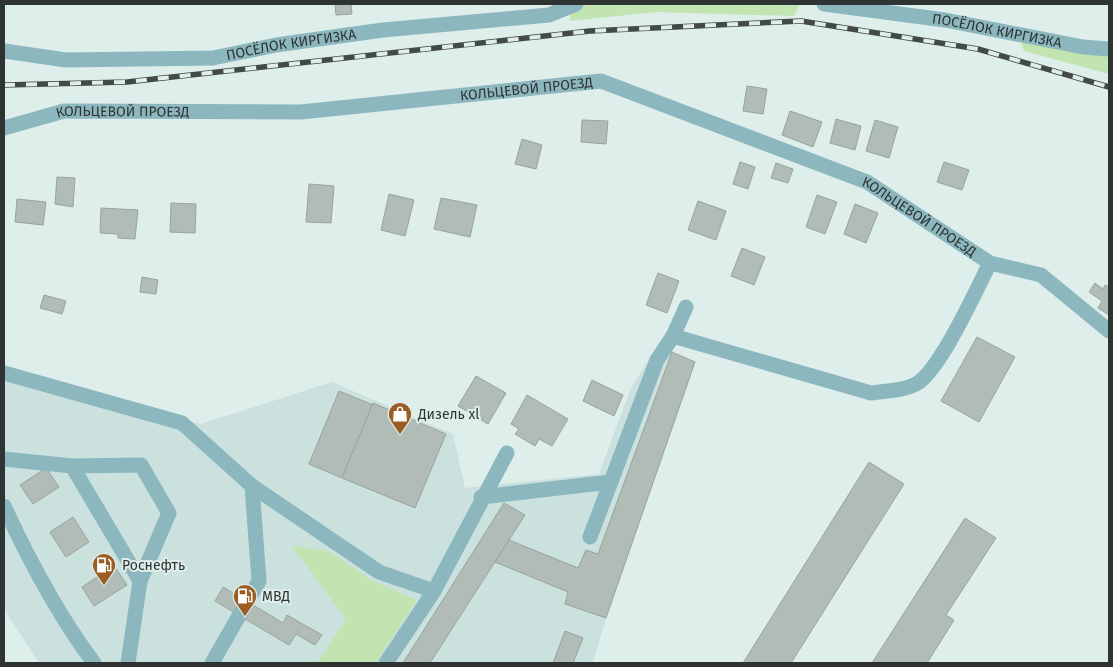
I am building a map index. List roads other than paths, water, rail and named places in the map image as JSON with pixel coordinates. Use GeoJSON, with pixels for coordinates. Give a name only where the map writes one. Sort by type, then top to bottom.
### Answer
{"type":"FeatureCollection","features":[{"type":"Feature","properties":{"kind":"street","name":"ПОСЁЛОК КИРГИЗКА"},"geometry":{"type":"LineString","coordinates":[[4,51],[66,60],[213,58],[276,45],[383,30],[549,14],[576,4]]}},
{"type":"Feature","properties":{"kind":"street","name":"ПОСЁЛОК КИРГИЗКА"},"geometry":{"type":"LineString","coordinates":[[824,4],[945,20],[1083,47],[1109,50]]}},
{"type":"Feature","properties":{"kind":"street","name":"КОЛЬЦЕВОЙ ПРОЕЗД"},"geometry":{"type":"LineString","coordinates":[[4,128],[64,111],[301,112],[601,81],[867,182],[990,263],[1041,274],[1109,331]]}},
{"type":"Feature","properties":{"kind":"street"},"geometry":{"type":"LineString","coordinates":[[673,336],[871,393],[898,390],[917,384],[936,364],[990,263]]}},
{"type":"Feature","properties":{"kind":"street"},"geometry":{"type":"LineString","coordinates":[[590,537],[657,360],[673,336],[686,307]]}},
{"type":"Feature","properties":{"kind":"street"},"geometry":{"type":"LineString","coordinates":[[4,373],[182,423],[252,486],[380,572],[434,591]]}},
{"type":"Feature","properties":{"kind":"street"},"geometry":{"type":"LineString","coordinates":[[386,663],[434,591],[481,497],[507,452]]}},
{"type":"Feature","properties":{"kind":"street"},"geometry":{"type":"LineString","coordinates":[[4,459],[72,466],[141,464],[169,513],[140,581],[128,663]]}},
{"type":"Feature","properties":{"kind":"street"},"geometry":{"type":"LineString","coordinates":[[72,466],[140,581]]}},
{"type":"Feature","properties":{"kind":"street"},"geometry":{"type":"LineString","coordinates":[[481,497],[610,482]]}},
{"type":"Feature","properties":{"kind":"street"},"geometry":{"type":"LineString","coordinates":[[212,663],[259,581],[252,486]]}},
{"type":"Feature","properties":{"kind":"street"},"geometry":{"type":"LineString","coordinates":[[4,506],[19,539],[76,638],[94,663]]}},
{"type":"Feature","properties":{"kind":"railway"},"geometry":{"type":"LineString","coordinates":[[4,85],[127,82],[590,31],[801,21],[978,49],[1109,87]]}},
{"type":"Feature","properties":{"kind":"place","name":"Дизель xl"},"geometry":{"type":"Point","coordinates":[400,435]}},
{"type":"Feature","properties":{"kind":"place","name":"Роснефть"},"geometry":{"type":"Point","coordinates":[104,586]}},
{"type":"Feature","properties":{"kind":"place","name":"МВД"},"geometry":{"type":"Point","coordinates":[245,617]}}]}
